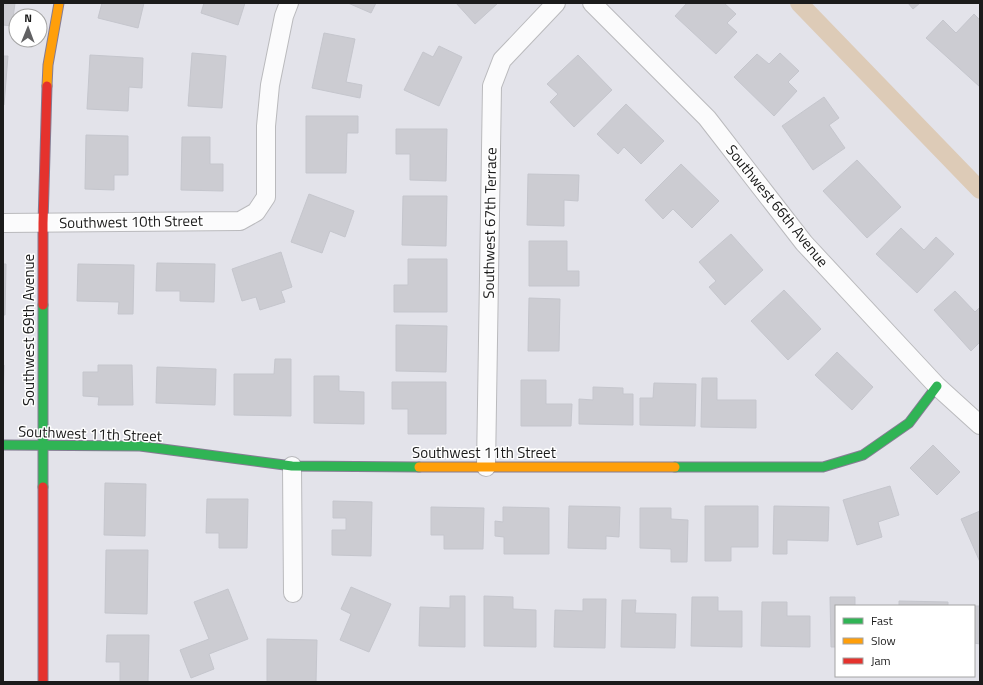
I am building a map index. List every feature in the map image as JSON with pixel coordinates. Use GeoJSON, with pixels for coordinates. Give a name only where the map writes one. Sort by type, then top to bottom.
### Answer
{"type":"FeatureCollection","features":[{"type":"Feature","properties":{"kind":"street","name":"Southwest 69th Avenue"},"geometry":{"type":"LineString","coordinates":[[43,682],[43,223],[48,64],[59,3]]}},
{"type":"Feature","properties":{"kind":"street","name":"Southwest 10th Street"},"geometry":{"type":"LineString","coordinates":[[3,223],[240,221],[256,212],[266,197],[266,126],[270,85],[284,16],[289,3]]}},
{"type":"Feature","properties":{"kind":"street","name":"Southwest 67th Terrace"},"geometry":{"type":"LineString","coordinates":[[486,467],[492,86],[502,60],[556,3]]}},
{"type":"Feature","properties":{"kind":"street","name":"Southwest 66th Avenue"},"geometry":{"type":"LineString","coordinates":[[592,3],[708,118],[804,244],[937,386],[980,425]]}},
{"type":"Feature","properties":{"kind":"street","name":"Southwest 11th Street"},"geometry":{"type":"LineString","coordinates":[[3,446],[140,446],[292,466],[823,467],[863,455],[909,423],[937,386]]}},
{"type":"Feature","properties":{"kind":"street"},"geometry":{"type":"LineString","coordinates":[[292,466],[294,593]]}},
{"type":"Feature","properties":{"kind":"building"},"geometry":{"type":"Polygon","coordinates":[[[3,3],[15,3],[14,8],[8,8],[8,26],[3,25],[3,3]]]}},
{"type":"Feature","properties":{"kind":"building"},"geometry":{"type":"Polygon","coordinates":[[[102,3],[144,3],[138,28],[98,18],[102,3]]]}},
{"type":"Feature","properties":{"kind":"building"},"geometry":{"type":"Polygon","coordinates":[[[204,3],[245,3],[238,25],[201,13],[204,3]]]}},
{"type":"Feature","properties":{"kind":"building"},"geometry":{"type":"Polygon","coordinates":[[[348,3],[376,3],[371,13],[348,3]]]}},
{"type":"Feature","properties":{"kind":"building"},"geometry":{"type":"Polygon","coordinates":[[[456,3],[498,3],[475,24],[456,3]]]}},
{"type":"Feature","properties":{"kind":"building"},"geometry":{"type":"Polygon","coordinates":[[[687,3],[724,3],[736,14],[727,23],[737,32],[716,54],[675,16],[687,3]]]}},
{"type":"Feature","properties":{"kind":"building"},"geometry":{"type":"Polygon","coordinates":[[[908,3],[920,3],[913,9],[908,3]]]}},
{"type":"Feature","properties":{"kind":"building"},"geometry":{"type":"Polygon","coordinates":[[[974,14],[980,20],[980,87],[926,38],[943,20],[956,33],[974,14]]]}},
{"type":"Feature","properties":{"kind":"building"},"geometry":{"type":"Polygon","coordinates":[[[324,33],[355,39],[346,82],[362,85],[360,98],[312,88],[324,33]]]}},
{"type":"Feature","properties":{"kind":"building"},"geometry":{"type":"Polygon","coordinates":[[[439,46],[462,57],[439,106],[404,90],[423,52],[433,57],[439,46]]]}},
{"type":"Feature","properties":{"kind":"building"},"geometry":{"type":"Polygon","coordinates":[[[192,53],[226,56],[222,108],[188,106],[192,53]]]}},
{"type":"Feature","properties":{"kind":"building"},"geometry":{"type":"Polygon","coordinates":[[[780,53],[799,71],[788,82],[797,91],[774,116],[734,77],[757,54],[769,64],[780,53]]]}},
{"type":"Feature","properties":{"kind":"building"},"geometry":{"type":"Polygon","coordinates":[[[90,55],[143,58],[142,88],[129,87],[128,111],[87,109],[90,55]]]}},
{"type":"Feature","properties":{"kind":"building"},"geometry":{"type":"Polygon","coordinates":[[[578,55],[612,90],[574,127],[550,102],[558,94],[547,84],[578,55]]]}},
{"type":"Feature","properties":{"kind":"building"},"geometry":{"type":"Polygon","coordinates":[[[3,56],[8,56],[4,105],[3,105],[3,56]]]}},
{"type":"Feature","properties":{"kind":"building"},"geometry":{"type":"Polygon","coordinates":[[[824,97],[839,118],[829,125],[845,148],[813,170],[782,126],[824,97]]]}},
{"type":"Feature","properties":{"kind":"building"},"geometry":{"type":"Polygon","coordinates":[[[626,104],[664,141],[641,164],[624,147],[618,154],[597,134],[626,104]]]}},
{"type":"Feature","properties":{"kind":"building"},"geometry":{"type":"Polygon","coordinates":[[[306,116],[358,116],[358,133],[347,133],[346,173],[306,173],[306,116]]]}},
{"type":"Feature","properties":{"kind":"building"},"geometry":{"type":"Polygon","coordinates":[[[396,129],[447,129],[446,181],[410,180],[410,154],[396,154],[396,129]]]}},
{"type":"Feature","properties":{"kind":"building"},"geometry":{"type":"Polygon","coordinates":[[[86,135],[128,136],[128,175],[114,175],[114,190],[85,189],[86,135]]]}},
{"type":"Feature","properties":{"kind":"building"},"geometry":{"type":"Polygon","coordinates":[[[182,137],[210,137],[210,164],[223,164],[223,191],[181,190],[182,137]]]}},
{"type":"Feature","properties":{"kind":"building"},"geometry":{"type":"Polygon","coordinates":[[[857,160],[901,207],[867,238],[823,191],[857,160]]]}},
{"type":"Feature","properties":{"kind":"building"},"geometry":{"type":"Polygon","coordinates":[[[681,164],[719,201],[692,228],[673,209],[663,219],[645,200],[681,164]]]}},
{"type":"Feature","properties":{"kind":"building"},"geometry":{"type":"Polygon","coordinates":[[[528,174],[579,175],[578,201],[564,200],[564,226],[527,225],[528,174]]]}},
{"type":"Feature","properties":{"kind":"building"},"geometry":{"type":"Polygon","coordinates":[[[309,194],[354,211],[345,237],[330,231],[322,253],[291,242],[309,194]]]}},
{"type":"Feature","properties":{"kind":"building"},"geometry":{"type":"Polygon","coordinates":[[[403,196],[447,196],[446,246],[402,245],[403,196]]]}},
{"type":"Feature","properties":{"kind":"building"},"geometry":{"type":"Polygon","coordinates":[[[901,228],[924,250],[936,237],[954,254],[917,293],[876,254],[901,228]]]}},
{"type":"Feature","properties":{"kind":"building"},"geometry":{"type":"Polygon","coordinates":[[[731,234],[763,270],[725,305],[709,287],[716,281],[699,262],[731,234]]]}},
{"type":"Feature","properties":{"kind":"building"},"geometry":{"type":"Polygon","coordinates":[[[529,241],[567,241],[567,271],[579,271],[579,286],[529,286],[529,241]]]}},
{"type":"Feature","properties":{"kind":"building"},"geometry":{"type":"Polygon","coordinates":[[[281,252],[292,287],[281,291],[285,302],[260,310],[256,297],[242,301],[232,269],[281,252]]]}},
{"type":"Feature","properties":{"kind":"building"},"geometry":{"type":"Polygon","coordinates":[[[408,259],[447,259],[447,312],[394,312],[394,285],[408,285],[408,259]]]}},
{"type":"Feature","properties":{"kind":"building"},"geometry":{"type":"Polygon","coordinates":[[[157,263],[215,264],[214,302],[180,301],[180,291],[156,291],[157,263]]]}},
{"type":"Feature","properties":{"kind":"building"},"geometry":{"type":"Polygon","coordinates":[[[3,264],[6,264],[5,315],[3,315],[3,264]]]}},
{"type":"Feature","properties":{"kind":"building"},"geometry":{"type":"Polygon","coordinates":[[[78,264],[134,265],[133,314],[118,314],[119,302],[77,301],[78,264]]]}},
{"type":"Feature","properties":{"kind":"building"},"geometry":{"type":"Polygon","coordinates":[[[784,290],[821,329],[788,360],[751,321],[784,290]]]}},
{"type":"Feature","properties":{"kind":"building"},"geometry":{"type":"Polygon","coordinates":[[[955,291],[975,312],[980,307],[980,342],[971,351],[934,310],[955,291]]]}},
{"type":"Feature","properties":{"kind":"building"},"geometry":{"type":"Polygon","coordinates":[[[529,298],[560,299],[559,351],[528,351],[529,298]]]}},
{"type":"Feature","properties":{"kind":"building"},"geometry":{"type":"Polygon","coordinates":[[[396,325],[447,326],[446,372],[396,371],[396,325]]]}},
{"type":"Feature","properties":{"kind":"building"},"geometry":{"type":"Polygon","coordinates":[[[837,352],[873,387],[852,410],[815,375],[837,352]]]}},
{"type":"Feature","properties":{"kind":"building"},"geometry":{"type":"Polygon","coordinates":[[[275,359],[291,359],[291,416],[234,415],[234,374],[274,374],[275,359]]]}},
{"type":"Feature","properties":{"kind":"building"},"geometry":{"type":"Polygon","coordinates":[[[3,364],[4,365],[3,403],[3,364]]]}},
{"type":"Feature","properties":{"kind":"building"},"geometry":{"type":"Polygon","coordinates":[[[98,365],[132,365],[133,405],[98,405],[99,397],[83,396],[83,372],[98,372],[98,365]]]}},
{"type":"Feature","properties":{"kind":"building"},"geometry":{"type":"Polygon","coordinates":[[[157,367],[216,369],[215,405],[156,403],[157,367]]]}},
{"type":"Feature","properties":{"kind":"building"},"geometry":{"type":"Polygon","coordinates":[[[314,376],[339,376],[339,391],[364,392],[364,424],[314,423],[314,376]]]}},
{"type":"Feature","properties":{"kind":"building"},"geometry":{"type":"Polygon","coordinates":[[[702,378],[717,378],[717,400],[756,400],[756,428],[701,427],[702,378]]]}},
{"type":"Feature","properties":{"kind":"building"},"geometry":{"type":"Polygon","coordinates":[[[521,380],[546,380],[546,404],[572,404],[571,426],[521,426],[521,380]]]}},
{"type":"Feature","properties":{"kind":"building"},"geometry":{"type":"Polygon","coordinates":[[[392,382],[446,382],[446,434],[408,434],[408,409],[392,409],[392,382]]]}},
{"type":"Feature","properties":{"kind":"building"},"geometry":{"type":"Polygon","coordinates":[[[654,383],[696,384],[695,426],[640,425],[640,398],[653,398],[654,383]]]}},
{"type":"Feature","properties":{"kind":"building"},"geometry":{"type":"Polygon","coordinates":[[[593,387],[623,388],[623,394],[633,394],[633,425],[579,424],[579,399],[593,400],[593,387]]]}},
{"type":"Feature","properties":{"kind":"building"},"geometry":{"type":"Polygon","coordinates":[[[933,445],[960,472],[937,495],[910,468],[933,445]]]}},
{"type":"Feature","properties":{"kind":"building"},"geometry":{"type":"Polygon","coordinates":[[[105,483],[146,484],[145,536],[104,535],[105,483]]]}},
{"type":"Feature","properties":{"kind":"building"},"geometry":{"type":"Polygon","coordinates":[[[890,486],[899,515],[878,522],[882,537],[857,545],[843,500],[890,486]]]}},
{"type":"Feature","properties":{"kind":"building"},"geometry":{"type":"Polygon","coordinates":[[[207,499],[248,499],[247,548],[219,548],[219,533],[206,533],[207,499]]]}},
{"type":"Feature","properties":{"kind":"building"},"geometry":{"type":"Polygon","coordinates":[[[333,501],[372,502],[371,556],[332,555],[332,530],[346,530],[346,518],[333,518],[333,501]]]}},
{"type":"Feature","properties":{"kind":"building"},"geometry":{"type":"Polygon","coordinates":[[[569,506],[620,507],[619,537],[606,536],[606,549],[568,548],[569,506]]]}},
{"type":"Feature","properties":{"kind":"building"},"geometry":{"type":"Polygon","coordinates":[[[705,506],[758,506],[758,547],[731,547],[731,561],[705,561],[705,506]]]}},
{"type":"Feature","properties":{"kind":"building"},"geometry":{"type":"Polygon","coordinates":[[[774,506],[829,507],[828,541],[787,540],[787,554],[773,554],[774,506]]]}},
{"type":"Feature","properties":{"kind":"building"},"geometry":{"type":"Polygon","coordinates":[[[431,507],[484,508],[483,549],[444,549],[444,535],[431,535],[431,507]]]}},
{"type":"Feature","properties":{"kind":"building"},"geometry":{"type":"Polygon","coordinates":[[[503,507],[549,508],[549,554],[504,554],[504,537],[495,536],[495,521],[503,522],[503,507]]]}},
{"type":"Feature","properties":{"kind":"building"},"geometry":{"type":"Polygon","coordinates":[[[640,508],[671,508],[671,519],[688,520],[687,562],[671,562],[671,549],[640,548],[640,508]]]}},
{"type":"Feature","properties":{"kind":"building"},"geometry":{"type":"Polygon","coordinates":[[[980,511],[980,562],[961,519],[980,511]]]}},
{"type":"Feature","properties":{"kind":"building"},"geometry":{"type":"Polygon","coordinates":[[[106,550],[148,550],[147,614],[105,613],[106,550]]]}},
{"type":"Feature","properties":{"kind":"building"},"geometry":{"type":"Polygon","coordinates":[[[351,587],[391,604],[369,652],[340,640],[351,614],[341,609],[351,587]]]}},
{"type":"Feature","properties":{"kind":"building"},"geometry":{"type":"Polygon","coordinates":[[[228,589],[248,639],[209,654],[214,669],[191,678],[180,650],[209,639],[194,602],[228,589]]]}},
{"type":"Feature","properties":{"kind":"building"},"geometry":{"type":"Polygon","coordinates":[[[450,596],[465,596],[465,647],[419,646],[420,607],[450,608],[450,596]]]}},
{"type":"Feature","properties":{"kind":"building"},"geometry":{"type":"Polygon","coordinates":[[[484,596],[513,597],[513,609],[536,610],[536,647],[484,646],[484,596]]]}},
{"type":"Feature","properties":{"kind":"building"},"geometry":{"type":"Polygon","coordinates":[[[692,597],[718,597],[718,611],[742,611],[742,647],[691,646],[692,597]]]}},
{"type":"Feature","properties":{"kind":"building"},"geometry":{"type":"Polygon","coordinates":[[[830,597],[855,597],[855,605],[835,605],[835,647],[831,647],[830,597]]]}},
{"type":"Feature","properties":{"kind":"building"},"geometry":{"type":"Polygon","coordinates":[[[583,599],[606,599],[605,648],[554,647],[555,610],[583,611],[583,599]]]}},
{"type":"Feature","properties":{"kind":"building"},"geometry":{"type":"Polygon","coordinates":[[[622,600],[636,600],[635,613],[676,614],[675,648],[621,647],[622,600]]]}},
{"type":"Feature","properties":{"kind":"building"},"geometry":{"type":"Polygon","coordinates":[[[899,601],[948,602],[948,605],[899,605],[899,601]]]}},
{"type":"Feature","properties":{"kind":"building"},"geometry":{"type":"Polygon","coordinates":[[[762,602],[787,602],[787,616],[810,616],[810,647],[761,646],[762,602]]]}},
{"type":"Feature","properties":{"kind":"building"},"geometry":{"type":"Polygon","coordinates":[[[975,606],[980,606],[980,644],[975,643],[975,606]]]}},
{"type":"Feature","properties":{"kind":"building"},"geometry":{"type":"Polygon","coordinates":[[[107,635],[149,635],[148,682],[120,682],[120,662],[106,662],[107,635]]]}},
{"type":"Feature","properties":{"kind":"building"},"geometry":{"type":"Polygon","coordinates":[[[267,639],[317,640],[316,682],[267,682],[267,639]]]}},
{"type":"Feature","properties":{"kind":"waterway"},"geometry":{"type":"LineString","coordinates":[[799,3],[980,190]]}},
{"type":"Feature","properties":{"kind":"traffic: fast"},"geometry":{"type":"LineString","coordinates":[[43,305],[43,487]]}},
{"type":"Feature","properties":{"kind":"traffic: fast"},"geometry":{"type":"LineString","coordinates":[[675,467],[823,467],[863,455],[909,423],[937,386]]}},
{"type":"Feature","properties":{"kind":"traffic: fast"},"geometry":{"type":"LineString","coordinates":[[3,445],[140,446],[292,466],[419,467]]}},
{"type":"Feature","properties":{"kind":"traffic: slow"},"geometry":{"type":"LineString","coordinates":[[47,86],[48,65],[59,3]]}},
{"type":"Feature","properties":{"kind":"traffic: slow"},"geometry":{"type":"LineString","coordinates":[[419,467],[675,467]]}},
{"type":"Feature","properties":{"kind":"traffic: jam"},"geometry":{"type":"LineString","coordinates":[[43,305],[43,223],[47,86]]}},
{"type":"Feature","properties":{"kind":"traffic: jam"},"geometry":{"type":"LineString","coordinates":[[43,487],[43,682]]}}]}
